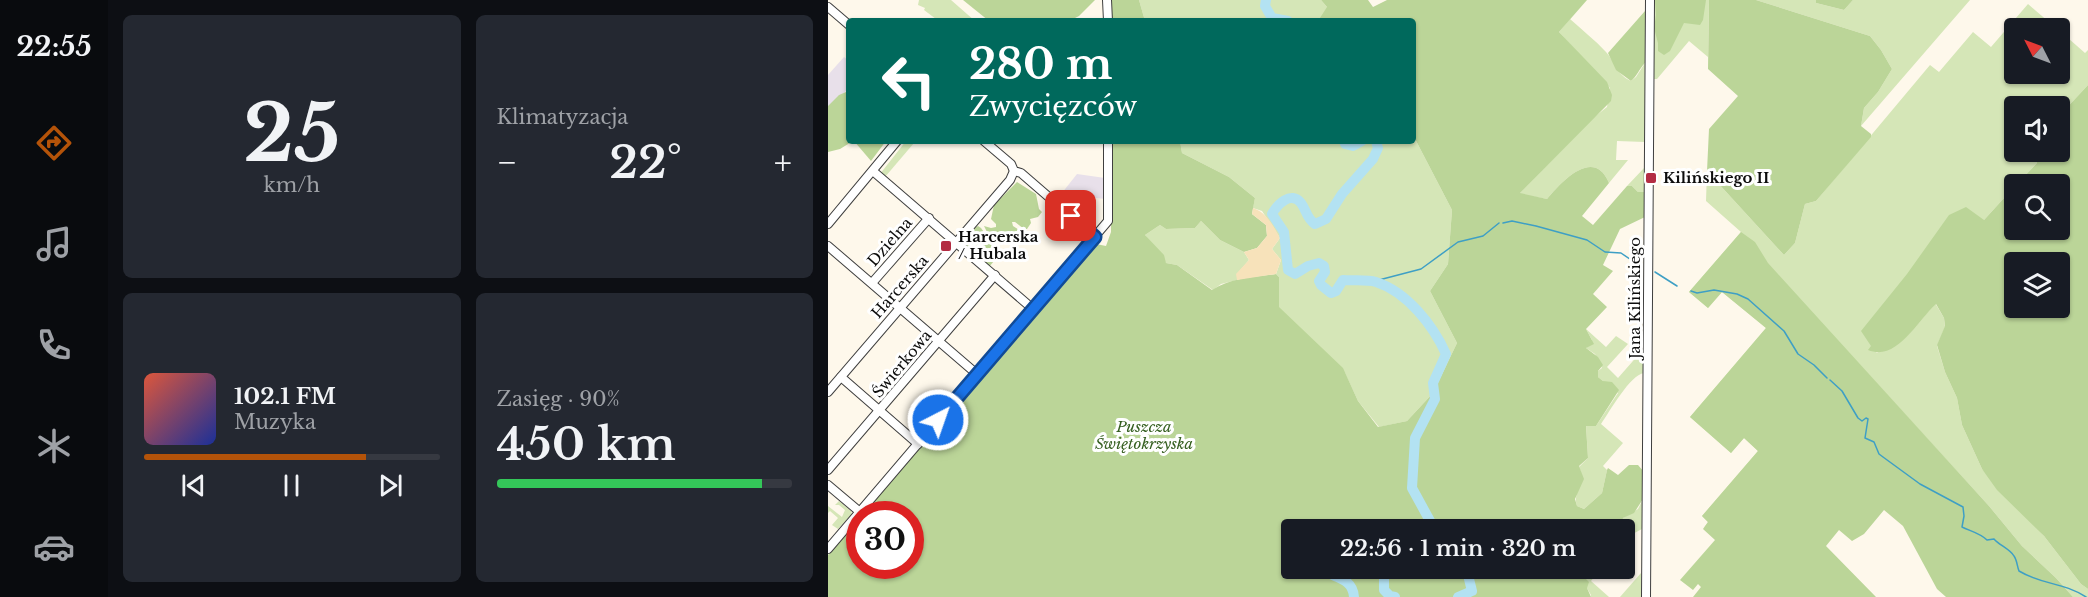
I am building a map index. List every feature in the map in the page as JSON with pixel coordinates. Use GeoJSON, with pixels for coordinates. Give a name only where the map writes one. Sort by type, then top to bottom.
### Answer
{"type":"FeatureCollection","features":[{"type":"Feature","properties":{"kind":"street"},"geometry":{"type":"LineString","coordinates":[[1107,0],[1107,18]]}},
{"type":"Feature","properties":{"kind":"street","name":"Jana Kilińskiego"},"geometry":{"type":"LineString","coordinates":[[1646,597],[1650,0]]}},
{"type":"Feature","properties":{"kind":"street"},"geometry":{"type":"LineString","coordinates":[[828,7],[846,22]]}},
{"type":"Feature","properties":{"kind":"street"},"geometry":{"type":"LineString","coordinates":[[828,225],[895,144]]}},
{"type":"Feature","properties":{"kind":"street"},"geometry":{"type":"LineString","coordinates":[[988,144],[1011,164],[1014,171],[1021,173],[1095,237]]}},
{"type":"Feature","properties":{"kind":"street"},"geometry":{"type":"LineString","coordinates":[[869,501],[1108,221],[1108,144]]}},
{"type":"Feature","properties":{"kind":"street","name":"Harcerska"},"geometry":{"type":"LineString","coordinates":[[828,392],[1014,171]]}},
{"type":"Feature","properties":{"kind":"street"},"geometry":{"type":"LineString","coordinates":[[874,172],[1034,309]]}},
{"type":"Feature","properties":{"kind":"street","name":"Dzielna"},"geometry":{"type":"LineString","coordinates":[[872,283],[929,218]]}},
{"type":"Feature","properties":{"kind":"street"},"geometry":{"type":"LineString","coordinates":[[828,246],[978,375]]}},
{"type":"Feature","properties":{"kind":"street","name":"Świerkowa"},"geometry":{"type":"LineString","coordinates":[[828,470],[995,275]]}},
{"type":"Feature","properties":{"kind":"street"},"geometry":{"type":"LineString","coordinates":[[841,377],[918,444]]}},
{"type":"Feature","properties":{"kind":"street"},"geometry":{"type":"LineString","coordinates":[[828,484],[847,501]]}},
{"type":"Feature","properties":{"kind":"street"},"geometry":{"type":"LineString","coordinates":[[828,549],[846,528]]}},
{"type":"Feature","properties":{"kind":"shaded area"},"geometry":{"type":"Polygon","coordinates":[[[844,57],[846,59],[846,91],[828,112],[828,75],[844,57]]]}},
{"type":"Feature","properties":{"kind":"shaded area"},"geometry":{"type":"Polygon","coordinates":[[[1077,174],[1105,178],[1105,199],[1088,197],[1080,217],[1058,198],[1077,174]]]}},
{"type":"Feature","properties":{"kind":"green space"},"geometry":{"type":"Polygon","coordinates":[[[919,0],[951,0],[972,18],[935,18],[924,10],[925,8],[918,5],[919,0]]]}},
{"type":"Feature","properties":{"kind":"green space"},"geometry":{"type":"Polygon","coordinates":[[[963,0],[1095,0],[1075,18],[985,18],[963,0]]]}},
{"type":"Feature","properties":{"kind":"green space"},"geometry":{"type":"Polygon","coordinates":[[[1111,0],[1139,0],[1144,18],[1111,18],[1111,0]]]}},
{"type":"Feature","properties":{"kind":"green space"},"geometry":{"type":"Polygon","coordinates":[[[1139,0],[1321,0],[1327,7],[1329,18],[1144,18],[1139,0]]]}},
{"type":"Feature","properties":{"kind":"green space","name":"Puszcza Świętokrzyska"},"geometry":{"type":"Polygon","coordinates":[[[1321,0],[1368,0],[1373,7],[1387,0],[1587,0],[1559,32],[1607,82],[1612,95],[1611,101],[1520,193],[1547,199],[1560,184],[1578,171],[1586,167],[1595,168],[1603,172],[1609,183],[1582,216],[1593,225],[1627,186],[1632,186],[1638,192],[1645,192],[1645,217],[1620,229],[1603,265],[1613,271],[1593,294],[1607,307],[1586,329],[1594,344],[1586,348],[1598,357],[1603,365],[1598,371],[1598,377],[1603,381],[1612,382],[1619,390],[1596,426],[1586,426],[1588,458],[1579,466],[1584,479],[1575,499],[1577,506],[1584,509],[1602,493],[1608,468],[1618,475],[1629,465],[1638,465],[1644,472],[1643,499],[1634,513],[1623,519],[1281,519],[1281,579],[1586,579],[1589,582],[1587,588],[1591,597],[828,597],[828,555],[846,534],[846,579],[924,579],[924,501],[874,501],[1096,244],[1106,246],[1111,232],[1111,144],[1180,144],[1182,153],[1229,177],[1255,198],[1252,214],[1266,225],[1267,236],[1257,248],[1244,252],[1220,240],[1201,221],[1195,228],[1166,229],[1160,225],[1145,235],[1164,255],[1166,263],[1177,265],[1212,290],[1234,280],[1276,274],[1279,277],[1279,307],[1343,368],[1358,401],[1378,427],[1407,421],[1433,393],[1457,343],[1430,291],[1448,264],[1452,210],[1416,141],[1416,18],[1320,18],[1327,7],[1321,0]]]}},
{"type":"Feature","properties":{"kind":"green space"},"geometry":{"type":"Polygon","coordinates":[[[1653,0],[1709,0],[1708,57],[1689,41],[1657,79],[1653,79],[1653,0]]]}},
{"type":"Feature","properties":{"kind":"green space"},"geometry":{"type":"Polygon","coordinates":[[[1655,0],[1706,0],[1700,25],[1684,23],[1670,51],[1664,55],[1658,51],[1654,28],[1655,0]]]}},
{"type":"Feature","properties":{"kind":"green space"},"geometry":{"type":"Polygon","coordinates":[[[1709,0],[1756,0],[1870,36],[1892,69],[1878,92],[1864,108],[1861,126],[1871,134],[1871,137],[1816,201],[1805,204],[1795,243],[1784,255],[1707,171],[1709,129],[1738,96],[1708,69],[1709,0]]]}},
{"type":"Feature","properties":{"kind":"green space"},"geometry":{"type":"Polygon","coordinates":[[[1756,0],[1816,0],[1816,3],[1844,10],[1853,0],[1970,0],[1861,126],[1864,108],[1878,92],[1892,69],[1870,36],[1756,0]]]}},
{"type":"Feature","properties":{"kind":"green space"},"geometry":{"type":"Polygon","coordinates":[[[1816,0],[1853,0],[1844,10],[1816,3],[1816,0]]]}},
{"type":"Feature","properties":{"kind":"green space"},"geometry":{"type":"Polygon","coordinates":[[[2028,4],[2044,18],[2016,18],[2028,4]]]}},
{"type":"Feature","properties":{"kind":"green space"},"geometry":{"type":"Polygon","coordinates":[[[1645,11],[1645,63],[1631,81],[1616,70],[1608,53],[1645,11]]]}},
{"type":"Feature","properties":{"kind":"green space"},"geometry":{"type":"Polygon","coordinates":[[[1570,19],[1606,52],[1619,72],[1631,81],[1645,63],[1645,142],[1617,141],[1616,160],[1628,160],[1609,183],[1603,172],[1586,167],[1560,184],[1547,199],[1519,194],[1593,118],[1607,107],[1610,88],[1559,32],[1570,19]]]}},
{"type":"Feature","properties":{"kind":"green space"},"geometry":{"type":"Polygon","coordinates":[[[1973,32],[1991,47],[2004,32],[2004,84],[2070,84],[2070,40],[2085,53],[2088,50],[2088,85],[2070,104],[2070,96],[2004,96],[2004,162],[2037,163],[2027,174],[2004,174],[2004,198],[1876,353],[1903,339],[1935,303],[1944,318],[1945,327],[1937,346],[1945,372],[1957,398],[1962,425],[1982,469],[2044,536],[2081,584],[2088,589],[2088,597],[2073,597],[2022,546],[1989,506],[1857,362],[1703,529],[1708,522],[1702,516],[1758,451],[1744,438],[1731,453],[1690,417],[1766,328],[1722,292],[1708,308],[1689,292],[1741,232],[1706,201],[1707,171],[1784,255],[1795,243],[1805,204],[1816,201],[1930,65],[1939,72],[1973,32]]]}},
{"type":"Feature","properties":{"kind":"green space"},"geometry":{"type":"Polygon","coordinates":[[[2088,85],[2088,589],[2081,584],[2044,536],[1997,490],[1982,469],[1962,425],[1957,398],[1945,372],[1937,345],[1945,326],[1944,318],[1936,304],[1898,345],[1888,350],[1879,352],[1868,350],[1871,346],[1861,331],[1907,274],[1949,215],[1966,207],[1984,220],[2004,198],[2004,240],[2070,240],[2070,174],[2027,174],[2037,163],[2070,162],[2070,104],[2088,85]]]}},
{"type":"Feature","properties":{"kind":"green space"},"geometry":{"type":"Polygon","coordinates":[[[846,92],[846,144],[848,144],[828,152],[828,106],[839,95],[846,92]]]}},
{"type":"Feature","properties":{"kind":"green space"},"geometry":{"type":"Polygon","coordinates":[[[1416,141],[1452,210],[1448,264],[1430,291],[1457,343],[1433,393],[1407,421],[1379,427],[1358,401],[1345,373],[1279,309],[1277,299],[1279,277],[1276,274],[1281,260],[1272,249],[1280,238],[1262,211],[1253,208],[1255,198],[1229,177],[1182,153],[1180,144],[1416,144],[1416,141]]]}},
{"type":"Feature","properties":{"kind":"green space"},"geometry":{"type":"Polygon","coordinates":[[[857,144],[884,144],[871,161],[857,144]]]}},
{"type":"Feature","properties":{"kind":"green space"},"geometry":{"type":"Polygon","coordinates":[[[904,144],[913,144],[885,177],[880,174],[904,144]]]}},
{"type":"Feature","properties":{"kind":"green space"},"geometry":{"type":"Polygon","coordinates":[[[1645,167],[1645,192],[1638,192],[1632,186],[1627,186],[1645,167]]]}},
{"type":"Feature","properties":{"kind":"green space"},"geometry":{"type":"Polygon","coordinates":[[[1017,182],[1036,194],[1039,209],[1042,212],[1038,217],[1030,219],[1031,223],[1027,229],[1012,222],[1013,226],[1021,231],[1020,234],[998,240],[995,250],[999,255],[989,267],[983,262],[979,253],[972,253],[965,245],[968,232],[978,226],[981,228],[986,235],[980,242],[976,240],[976,244],[980,245],[989,237],[984,226],[996,227],[991,219],[994,205],[1017,182]]]}},
{"type":"Feature","properties":{"kind":"green space"},"geometry":{"type":"Polygon","coordinates":[[[1201,221],[1220,240],[1244,252],[1249,260],[1237,274],[1237,280],[1221,284],[1213,290],[1177,265],[1166,263],[1145,235],[1160,225],[1166,229],[1195,228],[1201,221]]]}},
{"type":"Feature","properties":{"kind":"green space"},"geometry":{"type":"Polygon","coordinates":[[[1741,232],[1755,242],[1768,263],[1989,506],[2022,546],[2073,597],[1946,597],[1937,589],[1903,526],[1884,510],[1864,534],[1852,541],[1839,530],[1826,546],[1876,597],[1693,597],[1701,587],[1698,584],[1693,590],[1680,580],[1715,540],[1703,529],[1708,522],[1702,516],[1758,451],[1744,438],[1731,453],[1690,417],[1766,328],[1722,292],[1708,308],[1689,292],[1741,232]]]}},
{"type":"Feature","properties":{"kind":"green space"},"geometry":{"type":"Polygon","coordinates":[[[1586,329],[1606,347],[1616,336],[1628,344],[1607,367],[1618,378],[1640,353],[1645,352],[1644,373],[1627,387],[1601,424],[1623,443],[1603,466],[1607,470],[1602,493],[1584,509],[1577,506],[1576,495],[1582,479],[1579,467],[1588,458],[1586,425],[1596,426],[1618,393],[1598,377],[1598,371],[1602,368],[1595,354],[1586,348],[1592,340],[1586,329]]]}},
{"type":"Feature","properties":{"kind":"green space"},"geometry":{"type":"Polygon","coordinates":[[[1643,499],[1642,529],[1635,533],[1635,519],[1623,519],[1638,509],[1643,499]]]}},
{"type":"Feature","properties":{"kind":"green space"},"geometry":{"type":"Polygon","coordinates":[[[839,501],[846,507],[846,520],[838,529],[832,525],[838,518],[830,511],[828,513],[828,506],[842,517],[845,510],[835,505],[839,501]]]}},
{"type":"Feature","properties":{"kind":"green space"},"geometry":{"type":"Polygon","coordinates":[[[1641,573],[1641,597],[1620,597],[1641,573]]]}},
{"type":"Feature","properties":{"kind":"green space"},"geometry":{"type":"Polygon","coordinates":[[[1582,579],[1592,579],[1591,581],[1609,597],[1591,597],[1582,579]]]}},
{"type":"Feature","properties":{"kind":"sand"},"geometry":{"type":"Polygon","coordinates":[[[1253,208],[1266,216],[1280,238],[1272,249],[1281,260],[1276,274],[1237,280],[1236,274],[1249,260],[1244,252],[1257,248],[1267,236],[1266,225],[1252,214],[1253,208]]]}},
{"type":"Feature","properties":{"kind":"waterway"},"geometry":{"type":"LineString","coordinates":[[1266,0],[1265,6],[1272,18]]}},
{"type":"Feature","properties":{"kind":"waterway"},"geometry":{"type":"LineString","coordinates":[[1345,144],[1353,146],[1357,144]]}},
{"type":"Feature","properties":{"kind":"waterway"},"geometry":{"type":"LineString","coordinates":[[1377,144],[1378,148],[1373,159],[1342,194],[1326,219],[1315,224],[1308,217],[1301,203],[1293,198],[1281,203],[1272,214],[1284,232],[1288,270],[1295,274],[1308,266],[1319,263],[1324,266],[1325,272],[1319,281],[1331,293],[1336,291],[1343,280],[1372,281],[1387,287],[1398,293],[1418,311],[1441,343],[1446,354],[1433,383],[1435,399],[1415,438],[1412,488],[1429,519]]}},
{"type":"Feature","properties":{"kind":"waterway"},"geometry":{"type":"LineString","coordinates":[[1503,223],[1512,221],[1587,240],[1605,252],[1621,253],[1640,266]]}},
{"type":"Feature","properties":{"kind":"waterway"},"geometry":{"type":"LineString","coordinates":[[1375,281],[1421,269],[1458,242],[1483,236],[1499,223]]}},
{"type":"Feature","properties":{"kind":"waterway"},"geometry":{"type":"LineString","coordinates":[[1655,272],[1677,286]]}},
{"type":"Feature","properties":{"kind":"waterway"},"geometry":{"type":"LineString","coordinates":[[1691,291],[1697,293],[1714,290],[1737,294],[1748,299],[1784,331],[1798,354],[1827,378]]}},
{"type":"Feature","properties":{"kind":"waterway"},"geometry":{"type":"LineString","coordinates":[[1830,380],[1842,391],[1858,418],[1862,421],[1868,419],[1865,438],[1874,442],[1879,454],[1920,484],[1963,507],[1962,527],[1987,540],[1994,539],[2007,549],[2015,558],[2019,571],[2086,597]]}},
{"type":"Feature","properties":{"kind":"waterway"},"geometry":{"type":"LineString","coordinates":[[1341,579],[1352,588],[1354,597]]}},
{"type":"Feature","properties":{"kind":"waterway"},"geometry":{"type":"LineString","coordinates":[[1384,579],[1384,590],[1390,596],[1395,597]]}},
{"type":"Feature","properties":{"kind":"waterway"},"geometry":{"type":"LineString","coordinates":[[1458,597],[1472,591],[1469,579]]}},
{"type":"Feature","properties":{"kind":"place","name":"Kilińskiego II"},"geometry":{"type":"Point","coordinates":[1651,178]}},
{"type":"Feature","properties":{"kind":"place","name":"Harcerska / Hubala"},"geometry":{"type":"Point","coordinates":[946,246]}},
{"type":"Feature","properties":{"kind":"route"},"geometry":{"type":"LineString","coordinates":[[938,420],[1095,237],[1071,216]]}}]}
